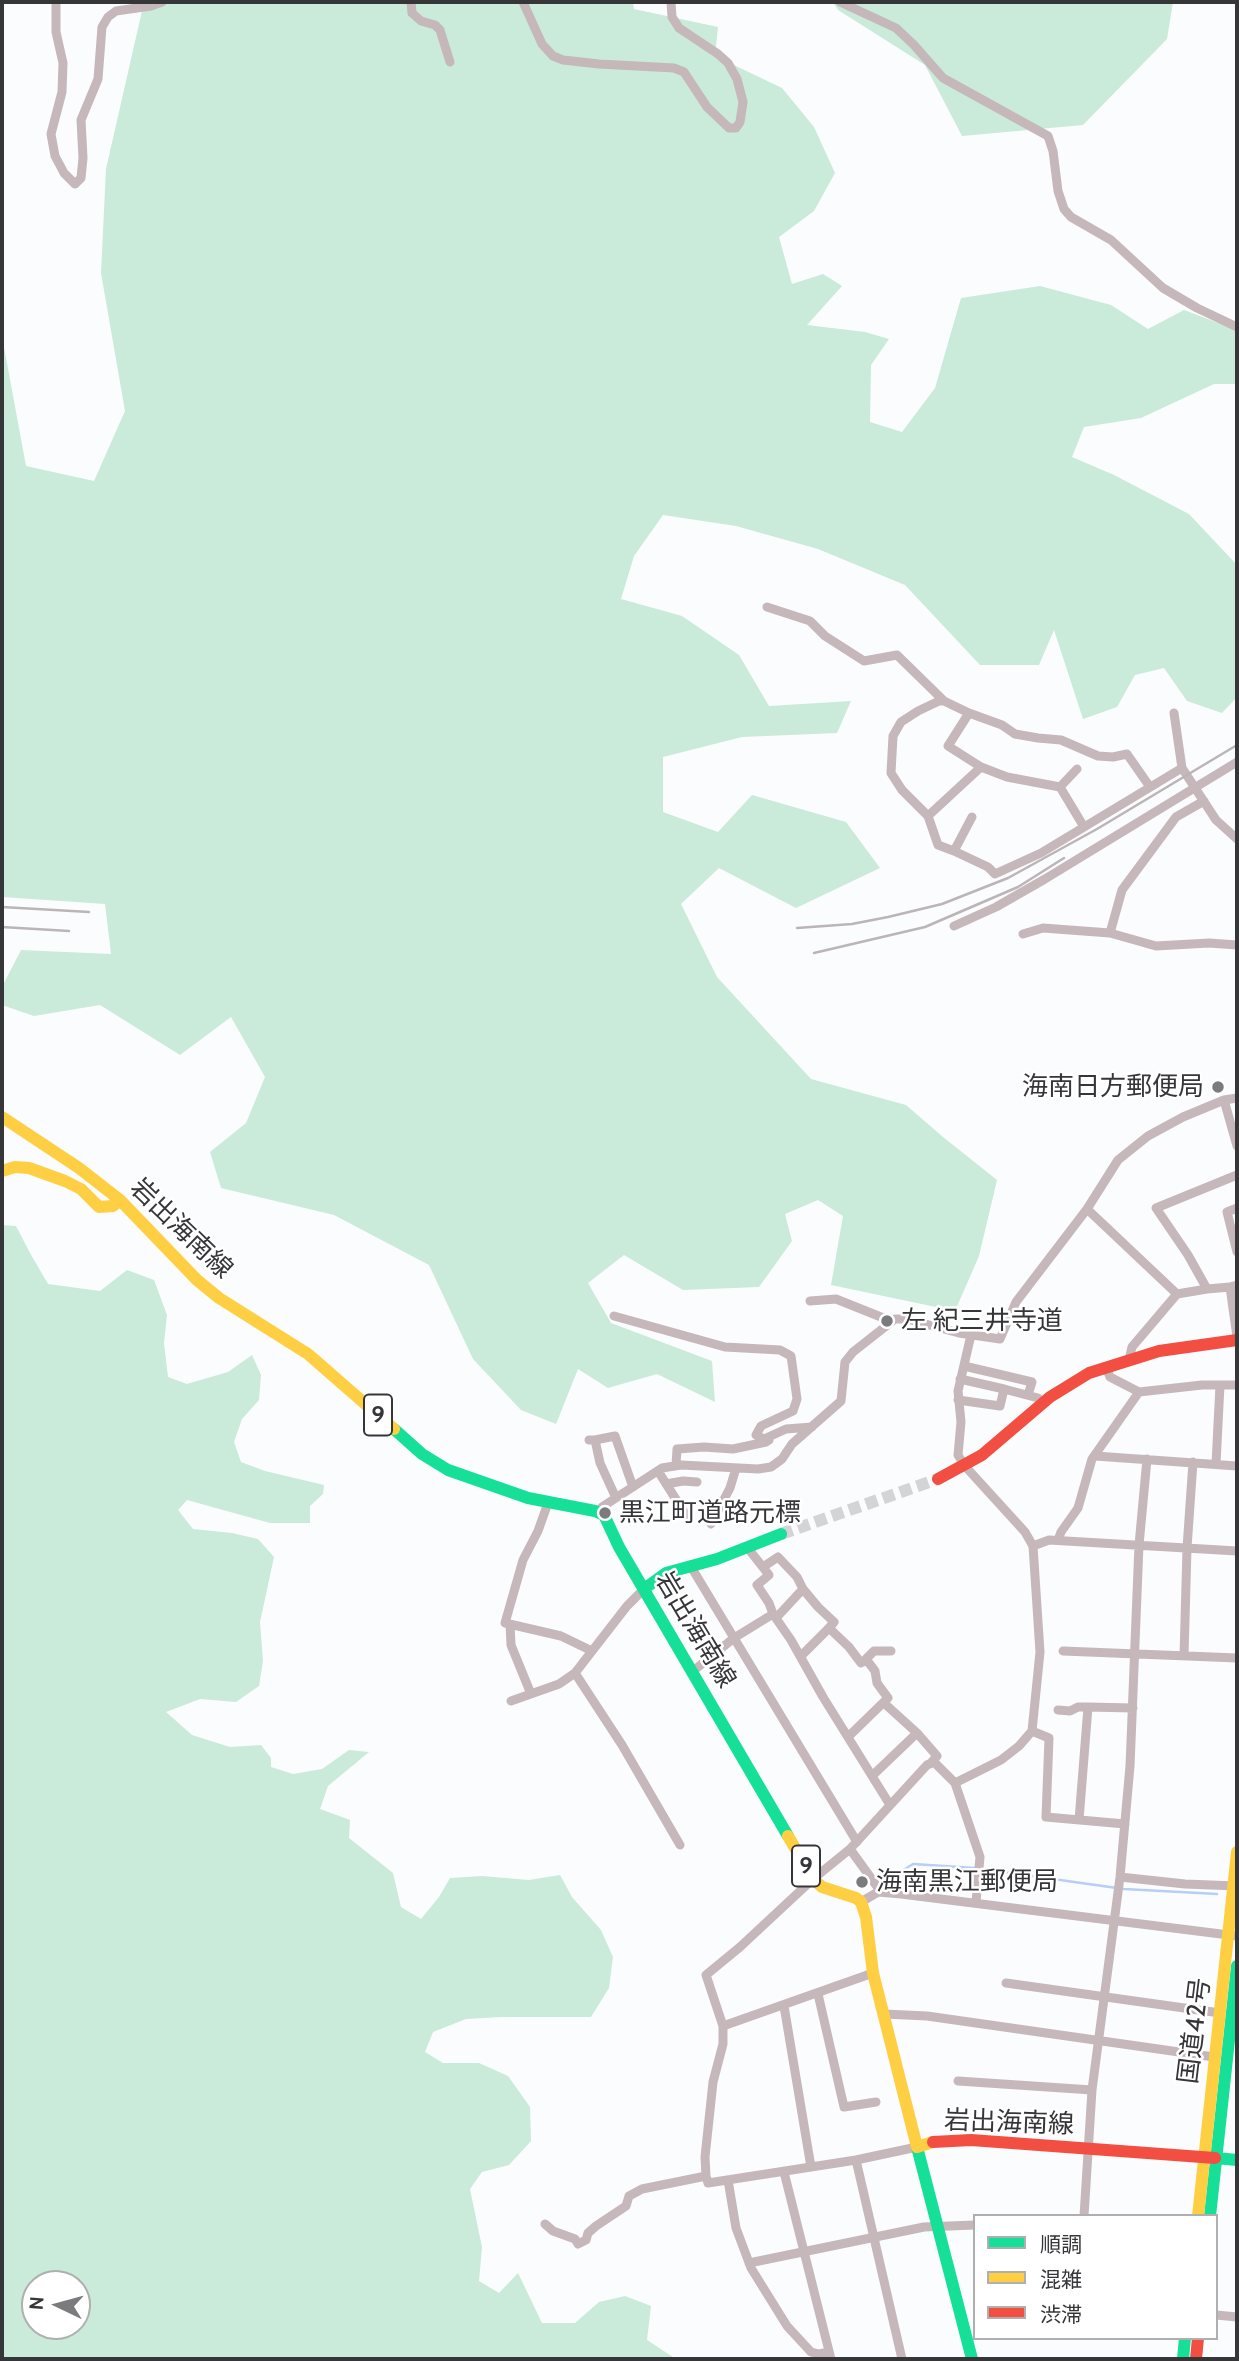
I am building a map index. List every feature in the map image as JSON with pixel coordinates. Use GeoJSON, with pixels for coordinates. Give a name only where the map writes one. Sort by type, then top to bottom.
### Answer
{"type":"FeatureCollection","features":[{"type":"Feature","properties":{"kind":"main road","name":"岩出海南線"},"geometry":{"type":"LineString","coordinates":[[2,1117],[79,1168],[121,1200],[197,1280],[219,1298],[309,1354],[422,1454],[448,1470],[548,1503],[604,1515],[619,1547],[813,1879]]}},
{"type":"Feature","properties":{"kind":"main road"},"geometry":{"type":"LineString","coordinates":[[2,1171],[15,1167],[30,1168],[81,1189],[99,1207],[113,1206],[121,1200]]}},
{"type":"Feature","properties":{"kind":"main road"},"geometry":{"type":"LineString","coordinates":[[938,1479],[1000,1441],[1043,1403],[1089,1373],[1178,1347],[1237,1339]]}},
{"type":"Feature","properties":{"kind":"main road"},"geometry":{"type":"LineString","coordinates":[[644,1589],[666,1573],[717,1559],[781,1534]]}},
{"type":"Feature","properties":{"kind":"main road","name":"国道42号"},"geometry":{"type":"LineString","coordinates":[[1198,2214],[1226,2059],[1237,1852]]}},
{"type":"Feature","properties":{"kind":"main road","name":"9"},"geometry":{"type":"LineString","coordinates":[[813,1879],[829,1890],[861,1902]]}},
{"type":"Feature","properties":{"kind":"main road","name":"岩出海南線"},"geometry":{"type":"LineString","coordinates":[[861,1902],[866,1917],[873,1973],[917,2147],[955,2140],[1237,2160]]}},
{"type":"Feature","properties":{"kind":"main road","name":"国道42号"},"geometry":{"type":"LineString","coordinates":[[1230,2014],[1237,1966]]}},
{"type":"Feature","properties":{"kind":"main road"},"geometry":{"type":"LineString","coordinates":[[917,2147],[972,2359]]}},
{"type":"Feature","properties":{"kind":"main road","name":"国道42号"},"geometry":{"type":"LineString","coordinates":[[1210,2158],[1210,2214]]}},
{"type":"Feature","properties":{"kind":"main road"},"geometry":{"type":"LineString","coordinates":[[1183,2359],[1185,2340]]}},
{"type":"Feature","properties":{"kind":"main road"},"geometry":{"type":"LineString","coordinates":[[1196,2359],[1198,2340]]}},
{"type":"Feature","properties":{"kind":"street"},"geometry":{"type":"LineString","coordinates":[[55,2],[56,32],[63,63],[62,92],[51,134],[55,156],[64,173],[75,184],[81,178],[83,158],[81,120],[98,79],[102,27],[116,11],[162,2]]}},
{"type":"Feature","properties":{"kind":"street"},"geometry":{"type":"LineString","coordinates":[[411,2],[412,13],[421,21],[435,25],[440,30],[450,62]]}},
{"type":"Feature","properties":{"kind":"street"},"geometry":{"type":"LineString","coordinates":[[523,2],[542,44],[552,56],[599,64],[674,68],[684,72],[707,107],[729,128],[736,128],[740,122],[743,102],[737,79],[728,63],[718,54],[678,28],[672,17],[671,2]]}},
{"type":"Feature","properties":{"kind":"street"},"geometry":{"type":"LineString","coordinates":[[840,2],[896,28],[943,78],[1048,136],[1063,209],[1071,217],[1111,240],[1163,288],[1237,327]]}},
{"type":"Feature","properties":{"kind":"street"},"geometry":{"type":"LineString","coordinates":[[767,607],[810,621],[825,636],[864,661],[897,655],[944,701],[1003,725],[1015,734],[1061,740],[1098,756],[1127,754],[1150,787]]}},
{"type":"Feature","properties":{"kind":"street"},"geometry":{"type":"LineString","coordinates":[[944,701],[918,711],[901,722],[893,736],[891,773],[902,790],[929,816],[938,845],[988,867],[995,874],[1041,853],[1182,768]]}},
{"type":"Feature","properties":{"kind":"street"},"geometry":{"type":"LineString","coordinates":[[969,713],[948,746],[981,767],[1007,777],[1060,787],[1084,827]]}},
{"type":"Feature","properties":{"kind":"street"},"geometry":{"type":"LineString","coordinates":[[1174,713],[1182,768],[1216,820],[1237,839]]}},
{"type":"Feature","properties":{"kind":"street"},"geometry":{"type":"LineString","coordinates":[[954,926],[996,907],[1045,879],[1237,762]]}},
{"type":"Feature","properties":{"kind":"street"},"geometry":{"type":"LineString","coordinates":[[929,816],[981,767]]}},
{"type":"Feature","properties":{"kind":"street"},"geometry":{"type":"LineString","coordinates":[[1060,787],[1077,769]]}},
{"type":"Feature","properties":{"kind":"street"},"geometry":{"type":"LineString","coordinates":[[1110,933],[1122,890],[1176,817],[1204,801]]}},
{"type":"Feature","properties":{"kind":"street"},"geometry":{"type":"LineString","coordinates":[[954,851],[972,817]]}},
{"type":"Feature","properties":{"kind":"street"},"geometry":{"type":"LineString","coordinates":[[1023,934],[1043,928],[1110,933],[1156,946],[1209,943],[1237,945]]}},
{"type":"Feature","properties":{"kind":"street"},"geometry":{"type":"LineString","coordinates":[[600,1512],[602,1507],[633,1486],[658,1471],[676,1465],[771,1467],[782,1459],[792,1444],[841,1401],[845,1362],[853,1352],[895,1319],[1000,1339],[1016,1302],[1087,1209],[1118,1160],[1148,1136],[1183,1117],[1224,1100],[1237,1098]]}},
{"type":"Feature","properties":{"kind":"street"},"geometry":{"type":"LineString","coordinates":[[1224,1100],[1237,1146]]}},
{"type":"Feature","properties":{"kind":"street"},"geometry":{"type":"LineString","coordinates":[[1207,1289],[1156,1208],[1237,1175]]}},
{"type":"Feature","properties":{"kind":"street"},"geometry":{"type":"LineString","coordinates":[[1237,1208],[1227,1212],[1237,1252]]}},
{"type":"Feature","properties":{"kind":"street"},"geometry":{"type":"LineString","coordinates":[[1087,1209],[1177,1294]]}},
{"type":"Feature","properties":{"kind":"street"},"geometry":{"type":"LineString","coordinates":[[1129,1360],[1132,1347],[1177,1294],[1233,1286],[1237,1339]]}},
{"type":"Feature","properties":{"kind":"street"},"geometry":{"type":"LineString","coordinates":[[810,1301],[836,1299],[891,1321]]}},
{"type":"Feature","properties":{"kind":"street"},"geometry":{"type":"LineString","coordinates":[[614,1316],[725,1348],[780,1350],[791,1356],[797,1399],[793,1411],[761,1426],[756,1435],[764,1438],[786,1429],[812,1427]]}},
{"type":"Feature","properties":{"kind":"street"},"geometry":{"type":"LineString","coordinates":[[955,1783],[1001,1760],[1032,1731],[1040,1653],[1033,1546],[1026,1532],[964,1465],[958,1455],[961,1422],[958,1400],[960,1379],[971,1335]]}},
{"type":"Feature","properties":{"kind":"street"},"geometry":{"type":"LineString","coordinates":[[964,1366],[1032,1382],[1028,1395]]}},
{"type":"Feature","properties":{"kind":"street"},"geometry":{"type":"LineString","coordinates":[[1106,1367],[1110,1377],[1146,1393],[1164,1388],[1237,1385]]}},
{"type":"Feature","properties":{"kind":"street"},"geometry":{"type":"LineString","coordinates":[[960,1379],[1028,1395],[1043,1403]]}},
{"type":"Feature","properties":{"kind":"street"},"geometry":{"type":"LineString","coordinates":[[1216,1464],[1220,1385]]}},
{"type":"Feature","properties":{"kind":"street"},"geometry":{"type":"LineString","coordinates":[[958,1400],[1000,1406],[1004,1389]]}},
{"type":"Feature","properties":{"kind":"street"},"geometry":{"type":"LineString","coordinates":[[1058,1540],[1060,1532],[1078,1508],[1092,1459],[1139,1392]]}},
{"type":"Feature","properties":{"kind":"street"},"geometry":{"type":"LineString","coordinates":[[611,1424],[633,1486]]}},
{"type":"Feature","properties":{"kind":"street"},"geometry":{"type":"LineString","coordinates":[[676,1465],[677,1449],[733,1449],[766,1442],[774,1434]]}},
{"type":"Feature","properties":{"kind":"street"},"geometry":{"type":"LineString","coordinates":[[615,1436],[592,1440],[616,1498]]}},
{"type":"Feature","properties":{"kind":"street"},"geometry":{"type":"LineString","coordinates":[[1094,1456],[1237,1465]]}},
{"type":"Feature","properties":{"kind":"street"},"geometry":{"type":"LineString","coordinates":[[1084,2214],[1097,2041],[1125,1824],[1133,1708],[1139,1545],[1147,1460]]}},
{"type":"Feature","properties":{"kind":"street"},"geometry":{"type":"LineString","coordinates":[[1184,1656],[1193,1462]]}},
{"type":"Feature","properties":{"kind":"street"},"geometry":{"type":"LineString","coordinates":[[711,1524],[730,1488],[736,1468]]}},
{"type":"Feature","properties":{"kind":"street"},"geometry":{"type":"LineString","coordinates":[[658,1471],[689,1520]]}},
{"type":"Feature","properties":{"kind":"street"},"geometry":{"type":"LineString","coordinates":[[666,1484],[697,1482]]}},
{"type":"Feature","properties":{"kind":"street"},"geometry":{"type":"LineString","coordinates":[[548,1503],[523,1560],[505,1623],[561,1636],[592,1651]]}},
{"type":"Feature","properties":{"kind":"street"},"geometry":{"type":"LineString","coordinates":[[1033,1546],[1049,1540],[1058,1540],[1237,1551]]}},
{"type":"Feature","properties":{"kind":"street"},"geometry":{"type":"LineString","coordinates":[[747,1547],[769,1575],[757,1585],[774,1616],[890,1805]]}},
{"type":"Feature","properties":{"kind":"street"},"geometry":{"type":"LineString","coordinates":[[763,1567],[778,1557],[834,1622],[801,1656]]}},
{"type":"Feature","properties":{"kind":"street"},"geometry":{"type":"LineString","coordinates":[[690,1565],[881,1892]]}},
{"type":"Feature","properties":{"kind":"street"},"geometry":{"type":"LineString","coordinates":[[511,1701],[559,1684],[575,1673],[644,1589]]}},
{"type":"Feature","properties":{"kind":"street"},"geometry":{"type":"LineString","coordinates":[[693,1671],[734,1638],[774,1616],[803,1589]]}},
{"type":"Feature","properties":{"kind":"street"},"geometry":{"type":"LineString","coordinates":[[510,1624],[511,1645],[531,1694]]}},
{"type":"Feature","properties":{"kind":"street"},"geometry":{"type":"LineString","coordinates":[[829,1628],[875,1671],[877,1683],[888,1698],[848,1737]]}},
{"type":"Feature","properties":{"kind":"street"},"geometry":{"type":"LineString","coordinates":[[863,1661],[874,1651],[891,1651]]}},
{"type":"Feature","properties":{"kind":"street"},"geometry":{"type":"LineString","coordinates":[[1063,1651],[1237,1658]]}},
{"type":"Feature","properties":{"kind":"street"},"geometry":{"type":"LineString","coordinates":[[575,1673],[622,1745],[680,1845]]}},
{"type":"Feature","properties":{"kind":"street"},"geometry":{"type":"LineString","coordinates":[[884,1703],[917,1733],[937,1756],[853,1845],[706,1975],[723,2026],[723,2044],[713,2082],[705,2157],[706,2176],[708,2183],[856,2160],[917,2147]]}},
{"type":"Feature","properties":{"kind":"street"},"geometry":{"type":"LineString","coordinates":[[1058,1710],[1070,1711],[1078,1707],[1133,1708]]}},
{"type":"Feature","properties":{"kind":"street"},"geometry":{"type":"LineString","coordinates":[[1079,1820],[1088,1707]]}},
{"type":"Feature","properties":{"kind":"street"},"geometry":{"type":"LineString","coordinates":[[1032,1731],[1049,1738],[1046,1817],[1125,1824]]}},
{"type":"Feature","properties":{"kind":"street"},"geometry":{"type":"LineString","coordinates":[[872,1776],[917,1733]]}},
{"type":"Feature","properties":{"kind":"street"},"geometry":{"type":"LineString","coordinates":[[930,1764],[934,1762],[955,1783],[981,1857],[976,1902]]}},
{"type":"Feature","properties":{"kind":"street"},"geometry":{"type":"LineString","coordinates":[[1120,1877],[1235,1886]]}},
{"type":"Feature","properties":{"kind":"street"},"geometry":{"type":"LineString","coordinates":[[861,1902],[881,1892],[1233,1935]]}},
{"type":"Feature","properties":{"kind":"street"},"geometry":{"type":"LineString","coordinates":[[723,2026],[873,1973]]}},
{"type":"Feature","properties":{"kind":"street"},"geometry":{"type":"LineString","coordinates":[[1006,1983],[1230,2014]]}},
{"type":"Feature","properties":{"kind":"street"},"geometry":{"type":"LineString","coordinates":[[818,1994],[844,2106],[876,2102]]}},
{"type":"Feature","properties":{"kind":"street"},"geometry":{"type":"LineString","coordinates":[[784,2006],[811,2167]]}},
{"type":"Feature","properties":{"kind":"street"},"geometry":{"type":"LineString","coordinates":[[884,2014],[927,2016],[1226,2059]]}},
{"type":"Feature","properties":{"kind":"street"},"geometry":{"type":"LineString","coordinates":[[958,2081],[1092,2090]]}},
{"type":"Feature","properties":{"kind":"street"},"geometry":{"type":"LineString","coordinates":[[856,2160],[902,2359]]}},
{"type":"Feature","properties":{"kind":"street"},"geometry":{"type":"LineString","coordinates":[[728,2180],[736,2228],[749,2263],[787,2326],[811,2352],[830,2356],[784,2172]]}},
{"type":"Feature","properties":{"kind":"street"},"geometry":{"type":"LineString","coordinates":[[545,2224],[553,2231],[575,2239],[578,2244],[586,2240],[588,2233],[596,2226],[626,2206],[629,2196],[642,2189],[706,2176]]}},
{"type":"Feature","properties":{"kind":"street"},"geometry":{"type":"LineString","coordinates":[[749,2263],[803,2250],[938,2225],[973,2225]]}},
{"type":"Feature","properties":{"kind":"street"},"geometry":{"type":"LineString","coordinates":[[1218,2315],[1237,2317]]}},
{"type":"Feature","properties":{"kind":"green space"},"geometry":{"type":"Polygon","coordinates":[[[144,2],[633,2],[634,9],[718,27],[715,56],[782,88],[814,127],[835,173],[814,211],[779,237],[792,284],[823,274],[842,286],[807,325],[865,332],[889,339],[871,365],[870,422],[902,432],[935,388],[961,298],[1040,286],[1111,305],[1148,329],[1184,310],[1237,330],[1237,384],[1214,384],[1141,418],[1084,427],[1072,457],[1114,475],[1189,514],[1237,565],[1237,697],[1222,713],[1187,701],[1164,668],[1135,675],[1117,707],[1083,719],[1054,630],[1039,665],[980,665],[905,585],[818,549],[736,526],[663,515],[634,556],[621,599],[682,616],[739,655],[769,706],[851,701],[837,733],[742,737],[663,757],[663,812],[718,832],[752,795],[846,822],[880,868],[796,908],[719,868],[681,904],[717,977],[811,1079],[906,1105],[997,1180],[979,1256],[955,1311],[831,1285],[843,1216],[818,1200],[785,1214],[792,1241],[759,1287],[683,1290],[624,1255],[588,1283],[611,1323],[712,1361],[715,1402],[657,1374],[608,1388],[578,1369],[556,1424],[521,1410],[473,1359],[429,1265],[334,1215],[221,1188],[210,1152],[246,1123],[265,1077],[231,1017],[180,1055],[100,1005],[34,1016],[2,1005],[2,987],[21,950],[111,954],[105,904],[2,897],[2,336],[26,466],[94,481],[125,411],[101,273],[106,169],[144,2]]]}},
{"type":"Feature","properties":{"kind":"green space"},"geometry":{"type":"Polygon","coordinates":[[[833,2],[1173,2],[1167,39],[1083,125],[962,136],[925,65],[838,10],[833,2]]]}},
{"type":"Feature","properties":{"kind":"green space"},"geometry":{"type":"Polygon","coordinates":[[[2,1225],[16,1226],[48,1284],[100,1291],[127,1270],[154,1280],[167,1315],[164,1343],[168,1377],[187,1384],[228,1372],[252,1355],[261,1375],[259,1400],[242,1419],[234,1442],[241,1462],[265,1471],[324,1485],[323,1494],[310,1506],[310,1523],[270,1523],[187,1500],[178,1510],[193,1529],[258,1539],[274,1557],[260,1622],[263,1661],[259,1686],[236,1702],[200,1699],[166,1712],[192,1735],[230,1747],[261,1745],[271,1758],[271,1767],[293,1774],[322,1769],[349,1750],[369,1752],[328,1786],[320,1809],[350,1820],[349,1838],[393,1873],[401,1907],[421,1919],[450,1878],[482,1876],[529,1880],[560,1875],[572,1897],[601,1930],[613,1957],[609,1988],[591,2017],[466,2019],[433,2032],[425,2052],[443,2063],[479,2063],[508,2076],[530,2107],[531,2141],[509,2165],[482,2172],[470,2189],[482,2247],[479,2281],[499,2293],[518,2273],[542,2323],[575,2323],[599,2302],[625,2296],[651,2306],[647,2340],[676,2359],[2,2359],[2,1225]]]}},
{"type":"Feature","properties":{"kind":"waterway"},"geometry":{"type":"LineString","coordinates":[[900,1872],[913,1864],[975,1868]]}},
{"type":"Feature","properties":{"kind":"waterway"},"geometry":{"type":"LineString","coordinates":[[982,1869],[1124,1889],[1217,1894]]}},
{"type":"Feature","properties":{"kind":"tunnel"},"geometry":{"type":"LineString","coordinates":[[781,1534],[938,1479]]}},
{"type":"Feature","properties":{"kind":"railway"},"geometry":{"type":"LineString","coordinates":[[797,928],[852,924],[888,917],[942,904],[1008,878],[1097,829],[1237,745]]}},
{"type":"Feature","properties":{"kind":"railway"},"geometry":{"type":"LineString","coordinates":[[814,953],[925,927],[1018,887],[1064,858]]}},
{"type":"Feature","properties":{"kind":"railway"},"geometry":{"type":"LineString","coordinates":[[2,907],[89,912]]}},
{"type":"Feature","properties":{"kind":"railway"},"geometry":{"type":"LineString","coordinates":[[2,927],[69,931]]}},
{"type":"Feature","properties":{"kind":"traffic: fast"},"geometry":{"type":"LineString","coordinates":[[394,1429],[422,1454],[448,1470],[528,1498],[604,1515],[619,1547],[788,1836]]}},
{"type":"Feature","properties":{"kind":"traffic: fast"},"geometry":{"type":"LineString","coordinates":[[644,1589],[666,1573],[717,1559],[781,1534]]}},
{"type":"Feature","properties":{"kind":"traffic: fast"},"geometry":{"type":"LineString","coordinates":[[1210,2214],[1237,1966]]}},
{"type":"Feature","properties":{"kind":"traffic: fast"},"geometry":{"type":"LineString","coordinates":[[917,2147],[972,2359]]}},
{"type":"Feature","properties":{"kind":"traffic: fast"},"geometry":{"type":"LineString","coordinates":[[1216,2158],[1237,2160]]}},
{"type":"Feature","properties":{"kind":"traffic: fast"},"geometry":{"type":"LineString","coordinates":[[1183,2359],[1185,2340]]}},
{"type":"Feature","properties":{"kind":"traffic: slow"},"geometry":{"type":"LineString","coordinates":[[2,1117],[79,1168],[120,1200],[197,1280],[219,1298],[308,1354],[394,1429]]}},
{"type":"Feature","properties":{"kind":"traffic: slow"},"geometry":{"type":"LineString","coordinates":[[2,1171],[15,1167],[29,1168],[65,1181],[81,1189],[99,1207],[113,1206],[120,1200]]}},
{"type":"Feature","properties":{"kind":"traffic: slow"},"geometry":{"type":"LineString","coordinates":[[788,1836],[813,1879],[822,1887],[861,1902],[866,1917],[873,1973],[917,2147],[933,2142]]}},
{"type":"Feature","properties":{"kind":"traffic: slow"},"geometry":{"type":"LineString","coordinates":[[1198,2214],[1237,1852]]}},
{"type":"Feature","properties":{"kind":"traffic: jam"},"geometry":{"type":"LineString","coordinates":[[938,1479],[982,1455],[1050,1397],[1089,1373],[1159,1351],[1237,1340]]}},
{"type":"Feature","properties":{"kind":"traffic: jam"},"geometry":{"type":"LineString","coordinates":[[933,2142],[971,2140],[1215,2158]]}},
{"type":"Feature","properties":{"kind":"traffic: jam"},"geometry":{"type":"LineString","coordinates":[[1196,2359],[1198,2340]]}},
{"type":"Feature","properties":{"kind":"place","name":"海南日方郵便局"},"geometry":{"type":"Point","coordinates":[1218,1087]}},
{"type":"Feature","properties":{"kind":"place","name":"左 紀三井寺道"},"geometry":{"type":"Point","coordinates":[887,1321]}},
{"type":"Feature","properties":{"kind":"place","name":"黒江町道路元標"},"geometry":{"type":"Point","coordinates":[605,1513]}},
{"type":"Feature","properties":{"kind":"place","name":"海南黒江郵便局"},"geometry":{"type":"Point","coordinates":[862,1882]}}]}
